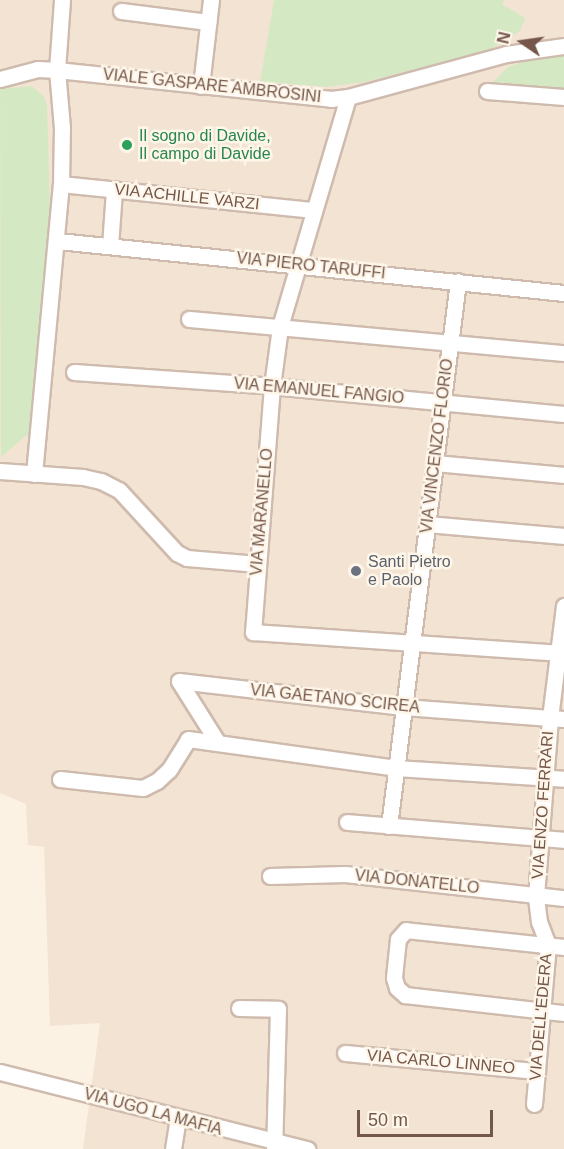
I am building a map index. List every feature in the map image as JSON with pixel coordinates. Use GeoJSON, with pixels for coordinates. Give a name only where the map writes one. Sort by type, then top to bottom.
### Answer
{"type":"FeatureCollection","features":[{"type":"Feature","properties":{"kind":"street"},"geometry":{"type":"LineString","coordinates":[[34,474],[58,241],[62,128],[57,70],[62,0]]}},
{"type":"Feature","properties":{"kind":"street"},"geometry":{"type":"LineString","coordinates":[[201,86],[211,0]]}},
{"type":"Feature","properties":{"kind":"street"},"geometry":{"type":"LineString","coordinates":[[121,11],[208,22]]}},
{"type":"Feature","properties":{"kind":"street","name":"VIALE GASPARE AMBROSINI"},"geometry":{"type":"LineString","coordinates":[[0,79],[38,69],[57,70],[314,99],[348,97],[507,54],[564,46]]}},
{"type":"Feature","properties":{"kind":"street"},"geometry":{"type":"LineString","coordinates":[[487,91],[564,97]]}},
{"type":"Feature","properties":{"kind":"street","name":"VIA MARANELLO"},"geometry":{"type":"LineString","coordinates":[[348,97],[280,327],[272,386],[253,633],[558,653]]}},
{"type":"Feature","properties":{"kind":"street","name":"VIA ACHILLE VARZI"},"geometry":{"type":"LineString","coordinates":[[61,184],[314,210]]}},
{"type":"Feature","properties":{"kind":"street"},"geometry":{"type":"LineString","coordinates":[[110,246],[114,190]]}},
{"type":"Feature","properties":{"kind":"street","name":"VIA PIERO TARUFFI"},"geometry":{"type":"LineString","coordinates":[[58,241],[564,293]]}},
{"type":"Feature","properties":{"kind":"street","name":"VIA VINCENZO FLORIO"},"geometry":{"type":"LineString","coordinates":[[389,826],[458,281]]}},
{"type":"Feature","properties":{"kind":"street"},"geometry":{"type":"LineString","coordinates":[[189,319],[564,353]]}},
{"type":"Feature","properties":{"kind":"street","name":"VIA EMANUEL FANGIO"},"geometry":{"type":"LineString","coordinates":[[74,372],[272,386],[564,414]]}},
{"type":"Feature","properties":{"kind":"street"},"geometry":{"type":"LineString","coordinates":[[435,463],[564,475]]}},
{"type":"Feature","properties":{"kind":"street"},"geometry":{"type":"LineString","coordinates":[[0,471],[83,477],[119,490],[143,513],[169,545],[187,558],[258,564]]}},
{"type":"Feature","properties":{"kind":"street"},"geometry":{"type":"LineString","coordinates":[[427,524],[564,536]]}},
{"type":"Feature","properties":{"kind":"street","name":"VIA ENZO FERRARI"},"geometry":{"type":"LineString","coordinates":[[536,896],[545,778],[557,719],[558,653],[564,606]]}},
{"type":"Feature","properties":{"kind":"street","name":"VIA GAETANO SCIREA"},"geometry":{"type":"LineString","coordinates":[[218,743],[179,681],[404,707],[557,719]]}},
{"type":"Feature","properties":{"kind":"street"},"geometry":{"type":"LineString","coordinates":[[60,779],[143,788],[157,781],[169,770],[188,739],[396,768],[564,779]]}},
{"type":"Feature","properties":{"kind":"street"},"geometry":{"type":"LineString","coordinates":[[348,822],[564,840]]}},
{"type":"Feature","properties":{"kind":"street","name":"VIA DONATELLO"},"geometry":{"type":"LineString","coordinates":[[270,876],[345,874],[564,898]]}},
{"type":"Feature","properties":{"kind":"street","name":"VIA DELL'EDERA"},"geometry":{"type":"LineString","coordinates":[[534,1104],[548,945],[539,922],[536,896]]}},
{"type":"Feature","properties":{"kind":"street"},"geometry":{"type":"LineString","coordinates":[[564,947],[406,930],[398,939],[394,978],[397,988],[405,995],[564,1013]]}},
{"type":"Feature","properties":{"kind":"street"},"geometry":{"type":"LineString","coordinates":[[239,1008],[278,1009],[274,1146]]}},
{"type":"Feature","properties":{"kind":"street","name":"VIA CARLO LINNEO"},"geometry":{"type":"LineString","coordinates":[[345,1053],[537,1071]]}},
{"type":"Feature","properties":{"kind":"street","name":"VIA UGO LA MAFIA"},"geometry":{"type":"LineString","coordinates":[[0,1072],[178,1118],[274,1146],[307,1149]]}},
{"type":"Feature","properties":{"kind":"street"},"geometry":{"type":"LineString","coordinates":[[173,1149],[178,1118]]}},
{"type":"Feature","properties":{"kind":"shaded area"},"geometry":{"type":"Polygon","coordinates":[[[0,0],[564,0],[564,1149],[83,1149],[100,1023],[50,1026],[44,847],[28,845],[26,804],[0,793],[0,0]]]}},
{"type":"Feature","properties":{"kind":"green space"},"geometry":{"type":"Polygon","coordinates":[[[274,0],[504,0],[502,4],[525,18],[520,31],[489,50],[365,82],[327,87],[260,82],[274,0]]]}},
{"type":"Feature","properties":{"kind":"green space"},"geometry":{"type":"Polygon","coordinates":[[[564,55],[564,88],[493,82],[508,67],[528,60],[564,55]]]}},
{"type":"Feature","properties":{"kind":"green space"},"geometry":{"type":"Polygon","coordinates":[[[32,86],[44,97],[47,106],[50,207],[29,433],[1,457],[0,89],[32,86]]]}},
{"type":"Feature","properties":{"kind":"place","name":"Il sogno di Davide, Il campo di Davide"},"geometry":{"type":"Point","coordinates":[127,145]}},
{"type":"Feature","properties":{"kind":"place","name":"Santi Pietro e Paolo"},"geometry":{"type":"Point","coordinates":[356,571]}}]}
